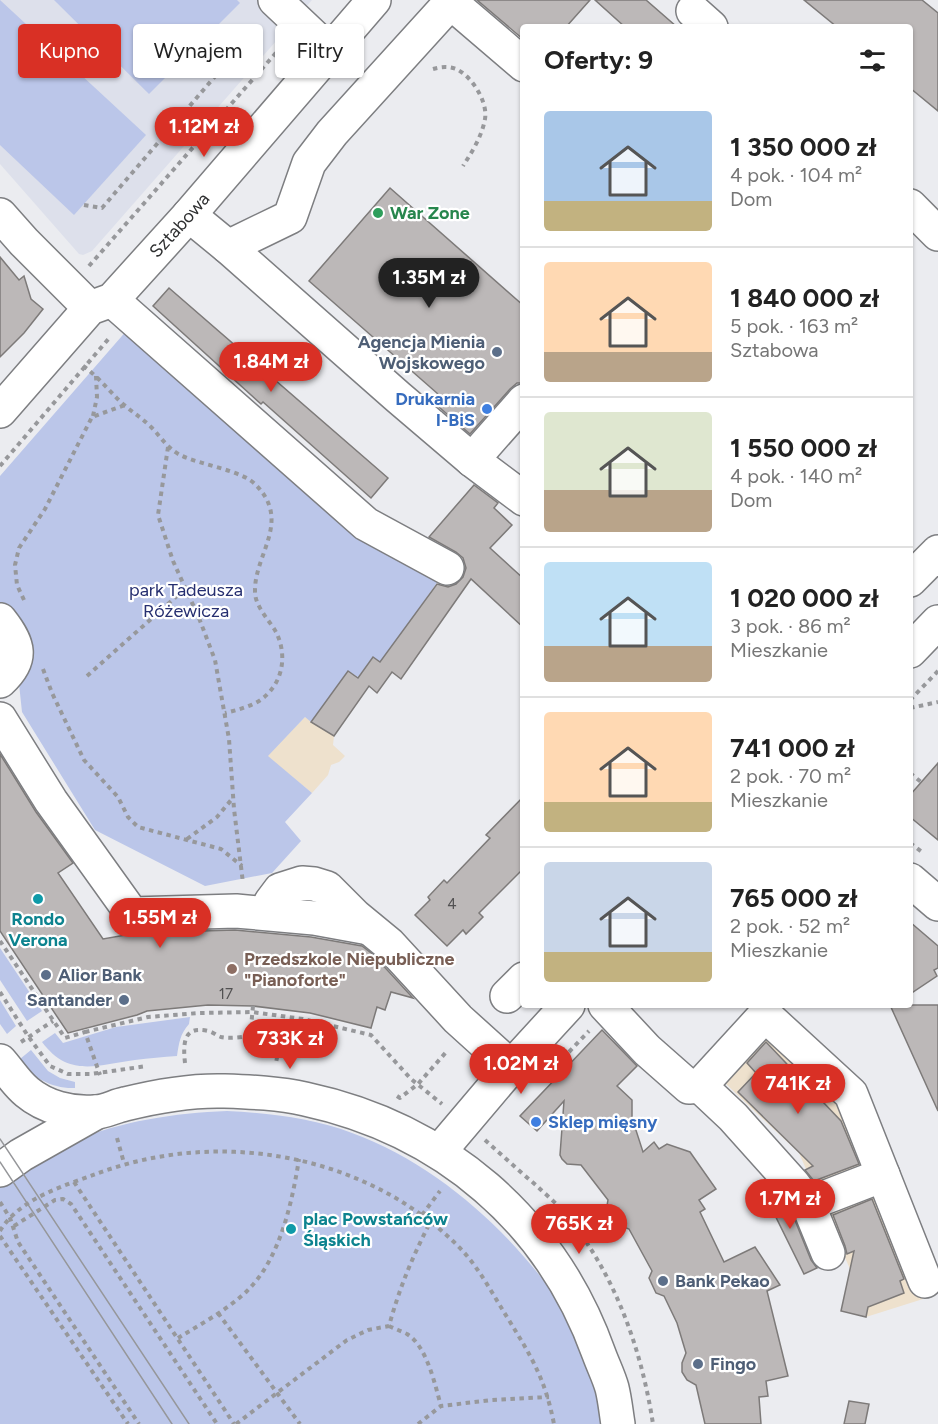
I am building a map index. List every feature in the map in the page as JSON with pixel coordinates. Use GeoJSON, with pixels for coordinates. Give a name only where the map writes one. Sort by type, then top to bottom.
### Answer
{"type":"FeatureCollection","features":[{"type":"Feature","properties":{"kind":"street","name":"Sztabowa"},"geometry":{"type":"LineString","coordinates":[[353,24],[374,0]]}},
{"type":"Feature","properties":{"kind":"street"},"geometry":{"type":"LineString","coordinates":[[228,247],[290,217],[309,163],[332,133],[449,1],[520,62]]}},
{"type":"Feature","properties":{"kind":"street"},"geometry":{"type":"LineString","coordinates":[[284,9],[300,24]]}},
{"type":"Feature","properties":{"kind":"street","name":"Sztabowa"},"geometry":{"type":"LineString","coordinates":[[0,411],[189,215],[306,78]]}},
{"type":"Feature","properties":{"kind":"street"},"geometry":{"type":"LineString","coordinates":[[913,209],[938,234]]}},
{"type":"Feature","properties":{"kind":"street"},"geometry":{"type":"LineString","coordinates":[[0,215],[32,250],[101,304],[366,524],[447,568]]}},
{"type":"Feature","properties":{"kind":"street"},"geometry":{"type":"LineString","coordinates":[[189,215],[398,398],[472,460],[520,492]]}},
{"type":"Feature","properties":{"kind":"street"},"geometry":{"type":"LineString","coordinates":[[472,460],[520,406]]}},
{"type":"Feature","properties":{"kind":"street"},"geometry":{"type":"LineString","coordinates":[[913,577],[938,552]]}},
{"type":"Feature","properties":{"kind":"street"},"geometry":{"type":"LineString","coordinates":[[0,681],[12,671],[16,656],[15,644],[10,632],[12,611]]}},
{"type":"Feature","properties":{"kind":"street"},"geometry":{"type":"LineString","coordinates":[[913,648],[938,622]]}},
{"type":"Feature","properties":{"kind":"street"},"geometry":{"type":"LineString","coordinates":[[0,719],[51,801],[132,914],[236,911],[314,918],[369,928]]}},
{"type":"Feature","properties":{"kind":"street"},"geometry":{"type":"LineString","coordinates":[[271,902],[280,890],[302,883],[327,888],[389,944],[458,1019],[511,1067]]}},
{"type":"Feature","properties":{"kind":"street"},"geometry":{"type":"LineString","coordinates":[[913,883],[938,904]]}},
{"type":"Feature","properties":{"kind":"street"},"geometry":{"type":"LineString","coordinates":[[442,1168],[511,1067],[565,1008]]}},
{"type":"Feature","properties":{"kind":"street"},"geometry":{"type":"LineString","coordinates":[[608,1008],[670,1072],[688,1087],[700,1086],[765,1015],[850,1094],[925,1281]]}},
{"type":"Feature","properties":{"kind":"street"},"geometry":{"type":"LineString","coordinates":[[0,1061],[22,1088],[45,1103],[62,1109],[104,1109],[180,1093],[222,1091],[284,1095],[347,1109],[384,1123],[442,1168],[460,1167],[493,1193],[515,1215],[553,1262],[587,1321],[612,1388],[618,1424]]}},
{"type":"Feature","properties":{"kind":"street"},"geometry":{"type":"LineString","coordinates":[[700,1086],[733,1117],[793,1184],[808,1204],[828,1253]]}},
{"type":"Feature","properties":{"kind":"street"},"geometry":{"type":"LineString","coordinates":[[0,1170],[21,1155],[104,1109]]}},
{"type":"Feature","properties":{"kind":"street"},"geometry":{"type":"LineString","coordinates":[[808,1204],[883,1175]]}},
{"type":"Feature","properties":{"kind":"path"},"geometry":{"type":"LineString","coordinates":[[84,205],[102,208],[284,9]]}},
{"type":"Feature","properties":{"kind":"path"},"geometry":{"type":"LineString","coordinates":[[87,268],[284,9]]}},
{"type":"Feature","properties":{"kind":"path"},"geometry":{"type":"LineString","coordinates":[[432,69],[445,67],[456,69],[467,78],[484,104],[486,117],[484,125],[464,166]]}},
{"type":"Feature","properties":{"kind":"path"},"geometry":{"type":"LineString","coordinates":[[0,466],[85,367],[96,375],[124,405],[146,422],[168,447],[194,461],[255,483],[266,498],[271,515],[272,532],[256,574],[254,595],[276,632],[282,649],[281,672],[271,691],[259,701],[225,713]]}},
{"type":"Feature","properties":{"kind":"path"},"geometry":{"type":"LineString","coordinates":[[12,611],[17,585],[15,565],[20,549],[45,509],[92,417],[97,397],[96,375]]}},
{"type":"Feature","properties":{"kind":"path"},"geometry":{"type":"LineString","coordinates":[[92,417],[124,405]]}},
{"type":"Feature","properties":{"kind":"path"},"geometry":{"type":"LineString","coordinates":[[42,666],[52,693],[84,760],[118,798],[128,817],[138,827],[221,849],[242,866],[225,713],[215,660],[200,618],[173,561],[158,515],[168,447]]}},
{"type":"Feature","properties":{"kind":"path"},"geometry":{"type":"LineString","coordinates":[[87,676],[178,595],[187,590]]}},
{"type":"Feature","properties":{"kind":"path"},"geometry":{"type":"LineString","coordinates":[[913,697],[938,670]]}},
{"type":"Feature","properties":{"kind":"path"},"geometry":{"type":"LineString","coordinates":[[913,707],[938,702]]}},
{"type":"Feature","properties":{"kind":"path"},"geometry":{"type":"LineString","coordinates":[[913,775],[921,782]]}},
{"type":"Feature","properties":{"kind":"path"},"geometry":{"type":"LineString","coordinates":[[187,840],[217,817],[233,798]]}},
{"type":"Feature","properties":{"kind":"path"},"geometry":{"type":"LineString","coordinates":[[0,942],[64,1038],[148,1017],[252,1012],[303,1019],[372,1035],[411,1079],[447,1108]]}},
{"type":"Feature","properties":{"kind":"path"},"geometry":{"type":"LineString","coordinates":[[0,992],[50,1066],[68,1074],[99,1074],[134,1067],[156,1066]]}},
{"type":"Feature","properties":{"kind":"path"},"geometry":{"type":"LineString","coordinates":[[253,1006],[251,1027],[319,1040],[317,1049],[280,1041],[276,1063]]}},
{"type":"Feature","properties":{"kind":"path"},"geometry":{"type":"LineString","coordinates":[[34,1031],[53,1021]]}},
{"type":"Feature","properties":{"kind":"path"},"geometry":{"type":"LineString","coordinates":[[85,1032],[99,1074],[104,1109],[124,1163]]}},
{"type":"Feature","properties":{"kind":"path"},"geometry":{"type":"LineString","coordinates":[[178,1064],[185,1063]]}},
{"type":"Feature","properties":{"kind":"path"},"geometry":{"type":"LineString","coordinates":[[0,1231],[10,1218],[50,1191],[124,1163],[177,1153],[256,1152],[300,1160],[352,1176],[422,1215],[460,1248],[483,1278],[537,1365],[549,1397],[554,1424]]}},
{"type":"Feature","properties":{"kind":"path"},"geometry":{"type":"LineString","coordinates":[[178,1338],[218,1313],[247,1291],[261,1273],[286,1222],[300,1160]]}},
{"type":"Feature","properties":{"kind":"path"},"geometry":{"type":"LineString","coordinates":[[422,1215],[442,1168]]}},
{"type":"Feature","properties":{"kind":"path"},"geometry":{"type":"LineString","coordinates":[[74,1182],[235,1424],[279,1394],[347,1340],[368,1330],[389,1326],[408,1335],[420,1348],[441,1406]]}},
{"type":"Feature","properties":{"kind":"path"},"geometry":{"type":"LineString","coordinates":[[14,1226],[55,1200],[63,1199],[71,1204],[217,1424]]}},
{"type":"Feature","properties":{"kind":"path"},"geometry":{"type":"LineString","coordinates":[[0,1202],[14,1226],[18,1242],[139,1424]]}},
{"type":"Feature","properties":{"kind":"path"},"geometry":{"type":"LineString","coordinates":[[389,1326],[401,1285],[431,1221]]}},
{"type":"Feature","properties":{"kind":"path"},"geometry":{"type":"LineString","coordinates":[[0,1236],[128,1424]]}},
{"type":"Feature","properties":{"kind":"path"},"geometry":{"type":"LineString","coordinates":[[218,1313],[300,1424]]}},
{"type":"Feature","properties":{"kind":"path"},"geometry":{"type":"LineString","coordinates":[[418,1424],[441,1406],[549,1397]]}},
{"type":"Feature","properties":{"kind":"shaded area"},"geometry":{"type":"Polygon","coordinates":[[[0,0],[312,0],[291,24],[275,24],[275,42],[263,56],[263,24],[133,24],[133,78],[244,78],[92,251],[83,255],[79,254],[0,164],[0,0]]]}},
{"type":"Feature","properties":{"kind":"shaded area"},"geometry":{"type":"Polygon","coordinates":[[[305,717],[334,736],[333,745],[345,756],[339,762],[331,765],[328,775],[312,793],[267,756],[305,717]]]}},
{"type":"Feature","properties":{"kind":"shaded area"},"geometry":{"type":"Polygon","coordinates":[[[770,1034],[848,1115],[923,1299],[866,1317],[841,1311],[850,1269],[799,1153],[725,1083],[770,1034]]]}},
{"type":"Feature","properties":{"kind":"green space"},"geometry":{"type":"Polygon","coordinates":[[[0,0],[26,24],[18,24],[18,78],[84,78],[146,135],[74,215],[0,145],[0,0]]]}},
{"type":"Feature","properties":{"kind":"green space"},"geometry":{"type":"Polygon","coordinates":[[[54,0],[237,0],[240,3],[219,24],[133,24],[133,78],[165,78],[149,94],[121,66],[121,24],[78,24],[54,0]]]}},
{"type":"Feature","properties":{"kind":"green space","name":"park Tadeusza Różewicza"},"geometry":{"type":"Polygon","coordinates":[[[128,329],[443,574],[381,663],[373,657],[358,677],[348,671],[311,722],[305,717],[268,756],[312,793],[285,822],[301,841],[272,873],[205,886],[95,830],[22,712],[12,618],[0,604],[0,476],[128,329]]]}},
{"type":"Feature","properties":{"kind":"green space"},"geometry":{"type":"Polygon","coordinates":[[[0,948],[42,1011],[27,1021],[0,980],[0,948]]]}},
{"type":"Feature","properties":{"kind":"green space"},"geometry":{"type":"Polygon","coordinates":[[[0,1000],[16,1026],[7,1034],[0,1024],[0,1000]]]}},
{"type":"Feature","properties":{"kind":"green space"},"geometry":{"type":"Polygon","coordinates":[[[190,1017],[189,1024],[180,1039],[177,1056],[96,1066],[73,1065],[52,1053],[42,1042],[55,1033],[63,1043],[116,1027],[190,1017]]]}},
{"type":"Feature","properties":{"kind":"green space"},"geometry":{"type":"Polygon","coordinates":[[[31,1050],[48,1071],[60,1078],[75,1082],[75,1088],[59,1087],[43,1081],[30,1072],[20,1059],[31,1050]]]}},
{"type":"Feature","properties":{"kind":"green space","name":"plac Powstańców Śląskich"},"geometry":{"type":"Polygon","coordinates":[[[227,1111],[290,1117],[352,1133],[383,1146],[413,1163],[442,1181],[469,1203],[519,1251],[561,1304],[592,1377],[603,1424],[0,1424],[0,1185],[53,1151],[90,1135],[148,1119],[227,1111]]]}},
{"type":"Feature","properties":{"kind":"building"},"geometry":{"type":"Polygon","coordinates":[[[477,0],[590,0],[569,24],[520,24],[520,37],[477,0]]]}},
{"type":"Feature","properties":{"kind":"building"},"geometry":{"type":"Polygon","coordinates":[[[595,0],[646,0],[674,24],[622,24],[595,0]]]}},
{"type":"Feature","properties":{"kind":"building"},"geometry":{"type":"Polygon","coordinates":[[[804,0],[922,0],[938,13],[938,111],[913,90],[913,24],[833,24],[804,0]]]}},
{"type":"Feature","properties":{"kind":"building"},"geometry":{"type":"Polygon","coordinates":[[[390,188],[520,302],[520,383],[510,389],[470,434],[432,401],[438,394],[309,281],[390,188]]]}},
{"type":"Feature","properties":{"kind":"building"},"geometry":{"type":"Polygon","coordinates":[[[0,257],[19,280],[24,276],[31,299],[43,309],[24,333],[0,357],[0,257]]]}},
{"type":"Feature","properties":{"kind":"building"},"geometry":{"type":"Polygon","coordinates":[[[169,288],[388,478],[371,498],[263,402],[261,404],[153,306],[169,288]]]}},
{"type":"Feature","properties":{"kind":"building"},"geometry":{"type":"Polygon","coordinates":[[[474,485],[498,503],[494,508],[512,525],[490,548],[520,575],[520,624],[471,579],[401,679],[392,672],[377,693],[369,686],[334,736],[311,722],[348,671],[358,678],[373,657],[380,662],[437,584],[448,587],[456,584],[463,577],[466,568],[463,558],[429,537],[474,485]]]}},
{"type":"Feature","properties":{"kind":"building","name":"Rondo Verona"},"geometry":{"type":"Polygon","coordinates":[[[0,754],[36,812],[73,863],[58,873],[103,939],[137,933],[235,930],[311,937],[362,946],[375,956],[374,959],[378,960],[413,998],[391,992],[385,1010],[377,1007],[371,1028],[310,1013],[253,1006],[208,1005],[147,1011],[68,1033],[0,931],[0,754]]]}},
{"type":"Feature","properties":{"kind":"building"},"geometry":{"type":"Polygon","coordinates":[[[938,763],[938,840],[913,819],[913,792],[938,763]]]}},
{"type":"Feature","properties":{"kind":"building"},"geometry":{"type":"Polygon","coordinates":[[[520,800],[520,872],[479,913],[483,917],[466,934],[463,930],[447,946],[415,915],[430,900],[428,897],[444,880],[447,883],[490,838],[486,835],[520,800]]]}},
{"type":"Feature","properties":{"kind":"building"},"geometry":{"type":"Polygon","coordinates":[[[913,925],[938,946],[938,968],[934,970],[937,976],[913,992],[913,925]]]}},
{"type":"Feature","properties":{"kind":"building"},"geometry":{"type":"Polygon","coordinates":[[[938,1005],[938,1111],[891,1008],[938,1005]]]}},
{"type":"Feature","properties":{"kind":"building"},"geometry":{"type":"Polygon","coordinates":[[[602,1030],[637,1066],[617,1086],[632,1100],[632,1118],[643,1152],[654,1142],[659,1149],[667,1144],[690,1152],[716,1189],[699,1200],[705,1209],[700,1212],[724,1262],[755,1247],[780,1285],[767,1291],[788,1376],[766,1381],[768,1396],[759,1397],[761,1424],[705,1424],[696,1385],[687,1380],[682,1372],[682,1363],[686,1353],[677,1323],[664,1296],[656,1293],[649,1278],[652,1271],[629,1229],[616,1224],[606,1211],[608,1200],[581,1165],[567,1164],[560,1155],[564,1101],[537,1131],[520,1116],[602,1030]]]}},
{"type":"Feature","properties":{"kind":"building"},"geometry":{"type":"Polygon","coordinates":[[[766,1042],[841,1121],[859,1164],[814,1181],[805,1170],[813,1166],[738,1092],[756,1073],[747,1063],[766,1042]]]}},
{"type":"Feature","properties":{"kind":"building"},"geometry":{"type":"Polygon","coordinates":[[[771,1187],[792,1213],[811,1260],[817,1268],[804,1274],[763,1191],[771,1187]]]}},
{"type":"Feature","properties":{"kind":"building"},"geometry":{"type":"Polygon","coordinates":[[[872,1199],[904,1279],[900,1281],[904,1293],[868,1307],[866,1317],[841,1311],[854,1251],[847,1254],[833,1215],[872,1199]]]}},
{"type":"Feature","properties":{"kind":"building"},"geometry":{"type":"Polygon","coordinates":[[[849,1401],[869,1404],[865,1424],[844,1424],[849,1401]]]}},
{"type":"Feature","properties":{"kind":"tram line"},"geometry":{"type":"LineString","coordinates":[[0,1139],[189,1424]]}},
{"type":"Feature","properties":{"kind":"tram line"},"geometry":{"type":"LineString","coordinates":[[0,1162],[172,1424]]}},
{"type":"Feature","properties":{"kind":"place","name":"War Zone"},"geometry":{"type":"Point","coordinates":[378,213]}},
{"type":"Feature","properties":{"kind":"place","name":"Agencja Mienia Wojskowego"},"geometry":{"type":"Point","coordinates":[497,352]}},
{"type":"Feature","properties":{"kind":"place","name":"Drukarnia I-BiS"},"geometry":{"type":"Point","coordinates":[487,409]}},
{"type":"Feature","properties":{"kind":"place","name":"Rondo Verona"},"geometry":{"type":"Point","coordinates":[38,899]}},
{"type":"Feature","properties":{"kind":"place","name":"Przedszkole Niepubliczne \"Pianoforte\""},"geometry":{"type":"Point","coordinates":[232,969]}},
{"type":"Feature","properties":{"kind":"place","name":"Alior Bank"},"geometry":{"type":"Point","coordinates":[46,975]}},
{"type":"Feature","properties":{"kind":"place","name":"Santander"},"geometry":{"type":"Point","coordinates":[124,1000]}},
{"type":"Feature","properties":{"kind":"place","name":"Sklep mięsny"},"geometry":{"type":"Point","coordinates":[536,1122]}},
{"type":"Feature","properties":{"kind":"place","name":"plac Powstańców Śląskich"},"geometry":{"type":"Point","coordinates":[291,1229]}},
{"type":"Feature","properties":{"kind":"place","name":"Bank Pekao"},"geometry":{"type":"Point","coordinates":[663,1281]}},
{"type":"Feature","properties":{"kind":"place","name":"Fingo"},"geometry":{"type":"Point","coordinates":[698,1364]}}]}
